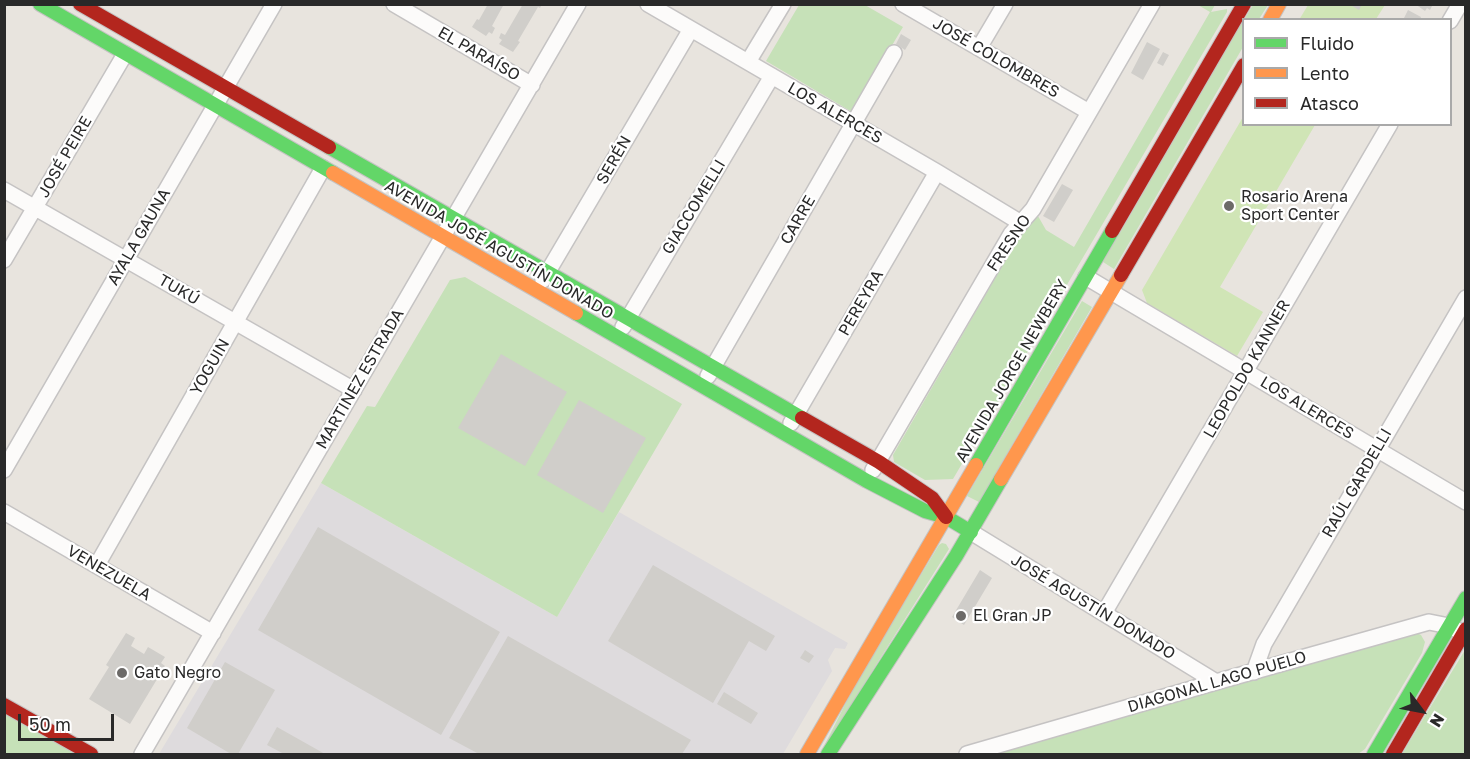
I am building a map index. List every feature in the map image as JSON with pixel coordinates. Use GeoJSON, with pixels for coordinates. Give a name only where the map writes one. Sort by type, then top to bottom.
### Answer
{"type":"FeatureCollection","features":[{"type":"Feature","properties":{"kind":"street","name":"AVENIDA JOSÉ AGUSTÍN DONADO"},"geometry":{"type":"LineString","coordinates":[[40,4],[784,434],[867,481],[925,511],[946,517],[971,532]]}},
{"type":"Feature","properties":{"kind":"street","name":"AVENIDA JOSÉ AGUSTÍN DONADO"},"geometry":{"type":"LineString","coordinates":[[80,4],[879,462],[932,498],[946,517]]}},
{"type":"Feature","properties":{"kind":"street","name":"AYALA GAUNA"},"geometry":{"type":"LineString","coordinates":[[4,470],[274,4]]}},
{"type":"Feature","properties":{"kind":"street","name":"EL PARAÍSO"},"geometry":{"type":"LineString","coordinates":[[394,4],[532,85]]}},
{"type":"Feature","properties":{"kind":"street","name":"MARTINEZ ESTRADA"},"geometry":{"type":"LineString","coordinates":[[142,754],[578,4]]}},
{"type":"Feature","properties":{"kind":"street","name":"LOS ALERCES"},"geometry":{"type":"LineString","coordinates":[[648,4],[1021,223]]}},
{"type":"Feature","properties":{"kind":"street"},"geometry":{"type":"LineString","coordinates":[[748,62],[783,4]]}},
{"type":"Feature","properties":{"kind":"street","name":"JOSÉ COLOMBRES"},"geometry":{"type":"LineString","coordinates":[[903,4],[1089,112]]}},
{"type":"Feature","properties":{"kind":"street"},"geometry":{"type":"LineString","coordinates":[[979,48],[1005,4]]}},
{"type":"Feature","properties":{"kind":"street","name":"FRESNO"},"geometry":{"type":"LineString","coordinates":[[867,481],[1011,234],[1033,209],[1152,4]]}},
{"type":"Feature","properties":{"kind":"street","name":"AVENIDA JORGE NEWBERY"},"geometry":{"type":"LineString","coordinates":[[807,754],[1244,4]]}},
{"type":"Feature","properties":{"kind":"street"},"geometry":{"type":"LineString","coordinates":[[1271,18],[1279,4]]}},
{"type":"Feature","properties":{"kind":"street"},"geometry":{"type":"LineString","coordinates":[[1452,18],[1460,4]]}},
{"type":"Feature","properties":{"kind":"street","name":"SERÉN"},"geometry":{"type":"LineString","coordinates":[[537,291],[691,29]]}},
{"type":"Feature","properties":{"kind":"street","name":"CARRE"},"geometry":{"type":"LineString","coordinates":[[702,386],[894,53]]}},
{"type":"Feature","properties":{"kind":"street","name":"JOSÉ PEIRE"},"geometry":{"type":"LineString","coordinates":[[4,260],[125,54]]}},
{"type":"Feature","properties":{"kind":"street"},"geometry":{"type":"LineString","coordinates":[[828,754],[837,748],[971,532],[1242,68]]}},
{"type":"Feature","properties":{"kind":"street","name":"GIACCOMELLI"},"geometry":{"type":"LineString","coordinates":[[617,337],[772,76]]}},
{"type":"Feature","properties":{"kind":"street","name":"LEOPOLDO KANNER"},"geometry":{"type":"LineString","coordinates":[[1104,613],[1389,126]]}},
{"type":"Feature","properties":{"kind":"street","name":"YOGUIN"},"geometry":{"type":"LineString","coordinates":[[96,566],[323,168]]}},
{"type":"Feature","properties":{"kind":"street","name":"PEREYRA"},"geometry":{"type":"LineString","coordinates":[[784,434],[937,172]]}},
{"type":"Feature","properties":{"kind":"street","name":"TUKÚ"},"geometry":{"type":"LineString","coordinates":[[4,190],[354,390]]}},
{"type":"Feature","properties":{"kind":"street","name":"LOS ALERCES"},"geometry":{"type":"LineString","coordinates":[[1086,277],[1466,502]]}},
{"type":"Feature","properties":{"kind":"street","name":"RAÚL GARDELLI"},"geometry":{"type":"LineString","coordinates":[[1254,672],[1264,644],[1466,298]]}},
{"type":"Feature","properties":{"kind":"street","name":"VENEZUELA"},"geometry":{"type":"LineString","coordinates":[[4,512],[213,633]]}},
{"type":"Feature","properties":{"kind":"street","name":"JOSÉ AGUSTÍN DONADO"},"geometry":{"type":"LineString","coordinates":[[971,532],[1216,682]]}},
{"type":"Feature","properties":{"kind":"street"},"geometry":{"type":"LineString","coordinates":[[1393,754],[1461,631],[1466,598]]}},
{"type":"Feature","properties":{"kind":"street","name":"DIAGONAL LAGO PUELO"},"geometry":{"type":"LineString","coordinates":[[967,754],[1429,622],[1461,631]]}},
{"type":"Feature","properties":{"kind":"street"},"geometry":{"type":"LineString","coordinates":[[1374,754],[1461,631]]}},
{"type":"Feature","properties":{"kind":"street"},"geometry":{"type":"LineString","coordinates":[[4,705],[91,754]]}},
{"type":"Feature","properties":{"kind":"shaded area"},"geometry":{"type":"Polygon","coordinates":[[[321,483],[557,617],[619,512],[848,643],[845,649],[835,648],[828,660],[832,671],[783,754],[159,754],[321,483]]]}},
{"type":"Feature","properties":{"kind":"green space"},"geometry":{"type":"Polygon","coordinates":[[[799,5],[865,5],[903,27],[852,112],[766,61],[799,5]]]}},
{"type":"Feature","properties":{"kind":"green space"},"geometry":{"type":"Polygon","coordinates":[[[1198,5],[1215,5],[1211,12],[1227,9],[1227,12],[953,479],[925,480],[894,462],[893,455],[1020,235],[1038,216],[1046,230],[1074,247],[1210,12],[1198,5]]]}},
{"type":"Feature","properties":{"kind":"green space"},"geometry":{"type":"Polygon","coordinates":[[[1253,5],[1268,5],[1260,18],[1245,18],[1253,5]]]}},
{"type":"Feature","properties":{"kind":"green space"},"geometry":{"type":"Polygon","coordinates":[[[1308,5],[1385,5],[1377,18],[1300,18],[1308,5]]]}},
{"type":"Feature","properties":{"kind":"green space"},"geometry":{"type":"Polygon","coordinates":[[[1242,22],[1242,49],[1114,269],[1103,262],[1242,22]]]}},
{"type":"Feature","properties":{"kind":"green space","name":"Rosario Arena Sport Center"},"geometry":{"type":"Polygon","coordinates":[[[1242,119],[1242,126],[1314,126],[1220,287],[1263,312],[1237,356],[1147,303],[1142,290],[1242,119]]]}},
{"type":"Feature","properties":{"kind":"green space"},"geometry":{"type":"Polygon","coordinates":[[[465,277],[682,404],[557,617],[321,483],[367,406],[375,407],[450,280],[465,277]]]}},
{"type":"Feature","properties":{"kind":"green space"},"geometry":{"type":"Polygon","coordinates":[[[1082,301],[1092,307],[979,502],[967,496],[1082,301]]]}},
{"type":"Feature","properties":{"kind":"green space"},"geometry":{"type":"Polygon","coordinates":[[[942,543],[946,544],[949,549],[820,754],[859,677],[942,543]]]}},
{"type":"Feature","properties":{"kind":"green space"},"geometry":{"type":"Polygon","coordinates":[[[1413,631],[1421,635],[1425,642],[1422,653],[1365,749],[1358,754],[994,754],[1413,631]]]}},
{"type":"Feature","properties":{"kind":"green space"},"geometry":{"type":"Polygon","coordinates":[[[1465,650],[1465,754],[1402,754],[1465,650]]]}},
{"type":"Feature","properties":{"kind":"green space"},"geometry":{"type":"Polygon","coordinates":[[[4,705],[91,754],[5,754],[4,705]]]}},
{"type":"Feature","properties":{"kind":"building"},"geometry":{"type":"Polygon","coordinates":[[[488,4],[504,4],[492,26],[495,28],[492,34],[489,32],[486,36],[472,27],[488,4]]]}},
{"type":"Feature","properties":{"kind":"building"},"geometry":{"type":"Polygon","coordinates":[[[523,4],[542,4],[540,8],[538,7],[513,52],[499,44],[502,40],[499,38],[501,33],[505,35],[523,4]]]}},
{"type":"Feature","properties":{"kind":"building"},"geometry":{"type":"Polygon","coordinates":[[[1349,4],[1362,4],[1359,10],[1349,4]]]}},
{"type":"Feature","properties":{"kind":"building"},"geometry":{"type":"Polygon","coordinates":[[[1415,4],[1433,4],[1430,10],[1427,8],[1425,11],[1415,4]]]}},
{"type":"Feature","properties":{"kind":"building"},"geometry":{"type":"Polygon","coordinates":[[[1408,10],[1421,17],[1421,18],[1404,18],[1408,10]]]}},
{"type":"Feature","properties":{"kind":"building"},"geometry":{"type":"Polygon","coordinates":[[[901,34],[911,40],[905,50],[896,44],[901,34]]]}},
{"type":"Feature","properties":{"kind":"building"},"geometry":{"type":"Polygon","coordinates":[[[1147,42],[1160,49],[1143,80],[1131,73],[1147,42]]]}},
{"type":"Feature","properties":{"kind":"building"},"geometry":{"type":"Polygon","coordinates":[[[1163,52],[1169,55],[1163,66],[1157,63],[1163,52]]]}},
{"type":"Feature","properties":{"kind":"building"},"geometry":{"type":"Polygon","coordinates":[[[1062,184],[1073,190],[1054,222],[1043,216],[1062,184]]]}},
{"type":"Feature","properties":{"kind":"building"},"geometry":{"type":"Polygon","coordinates":[[[501,354],[567,392],[525,466],[458,428],[501,354]]]}},
{"type":"Feature","properties":{"kind":"building"},"geometry":{"type":"Polygon","coordinates":[[[579,400],[646,438],[603,513],[537,475],[579,400]]]}},
{"type":"Feature","properties":{"kind":"building"},"geometry":{"type":"Polygon","coordinates":[[[318,527],[500,632],[441,735],[258,630],[318,527]]]}},
{"type":"Feature","properties":{"kind":"building"},"geometry":{"type":"Polygon","coordinates":[[[653,565],[775,636],[766,651],[749,641],[713,703],[608,641],[653,565]]]}},
{"type":"Feature","properties":{"kind":"building"},"geometry":{"type":"Polygon","coordinates":[[[980,570],[992,578],[964,625],[952,617],[980,570]]]}},
{"type":"Feature","properties":{"kind":"building"},"geometry":{"type":"Polygon","coordinates":[[[126,633],[135,638],[131,646],[144,654],[148,647],[165,657],[161,663],[165,666],[130,724],[89,699],[126,633]]]}},
{"type":"Feature","properties":{"kind":"building"},"geometry":{"type":"Polygon","coordinates":[[[508,636],[691,740],[682,754],[479,754],[449,738],[508,636]]]}},
{"type":"Feature","properties":{"kind":"building"},"geometry":{"type":"Polygon","coordinates":[[[805,650],[814,656],[809,663],[800,658],[805,650]]]}},
{"type":"Feature","properties":{"kind":"building"},"geometry":{"type":"Polygon","coordinates":[[[225,662],[275,690],[238,754],[231,754],[187,728],[225,662]]]}},
{"type":"Feature","properties":{"kind":"building"},"geometry":{"type":"Polygon","coordinates":[[[724,692],[758,713],[751,724],[717,704],[724,692]]]}},
{"type":"Feature","properties":{"kind":"building"},"geometry":{"type":"Polygon","coordinates":[[[277,727],[325,754],[284,754],[267,745],[277,727]]]}},
{"type":"Feature","properties":{"kind":"traffic: fast"},"geometry":{"type":"LineString","coordinates":[[40,4],[333,173]]}},
{"type":"Feature","properties":{"kind":"traffic: fast"},"geometry":{"type":"LineString","coordinates":[[329,147],[802,418]]}},
{"type":"Feature","properties":{"kind":"traffic: fast"},"geometry":{"type":"LineString","coordinates":[[976,465],[1112,231]]}},
{"type":"Feature","properties":{"kind":"traffic: fast"},"geometry":{"type":"LineString","coordinates":[[576,313],[867,481],[925,511],[946,517],[971,532]]}},
{"type":"Feature","properties":{"kind":"traffic: fast"},"geometry":{"type":"LineString","coordinates":[[828,754],[956,556],[1001,479]]}},
{"type":"Feature","properties":{"kind":"traffic: fast"},"geometry":{"type":"LineString","coordinates":[[1374,754],[1466,598]]}},
{"type":"Feature","properties":{"kind":"traffic: slow"},"geometry":{"type":"LineString","coordinates":[[1271,18],[1279,4]]}},
{"type":"Feature","properties":{"kind":"traffic: slow"},"geometry":{"type":"LineString","coordinates":[[333,173],[576,313]]}},
{"type":"Feature","properties":{"kind":"traffic: slow"},"geometry":{"type":"LineString","coordinates":[[1001,479],[1121,275]]}},
{"type":"Feature","properties":{"kind":"traffic: slow"},"geometry":{"type":"LineString","coordinates":[[807,754],[976,465]]}},
{"type":"Feature","properties":{"kind":"traffic: jam"},"geometry":{"type":"LineString","coordinates":[[80,4],[329,147]]}},
{"type":"Feature","properties":{"kind":"traffic: jam"},"geometry":{"type":"LineString","coordinates":[[1112,231],[1244,4]]}},
{"type":"Feature","properties":{"kind":"traffic: jam"},"geometry":{"type":"LineString","coordinates":[[1121,275],[1242,68]]}},
{"type":"Feature","properties":{"kind":"traffic: jam"},"geometry":{"type":"LineString","coordinates":[[802,418],[879,462],[932,498],[946,517]]}},
{"type":"Feature","properties":{"kind":"traffic: jam"},"geometry":{"type":"LineString","coordinates":[[1393,754],[1466,629]]}},
{"type":"Feature","properties":{"kind":"traffic: jam"},"geometry":{"type":"LineString","coordinates":[[4,705],[91,754]]}},
{"type":"Feature","properties":{"kind":"place","name":"Rosario Arena Sport Center"},"geometry":{"type":"Point","coordinates":[1229,206]}},
{"type":"Feature","properties":{"kind":"place","name":"El Gran JP"},"geometry":{"type":"Point","coordinates":[961,616]}},
{"type":"Feature","properties":{"kind":"place","name":"Gato Negro"},"geometry":{"type":"Point","coordinates":[122,673]}}]}
